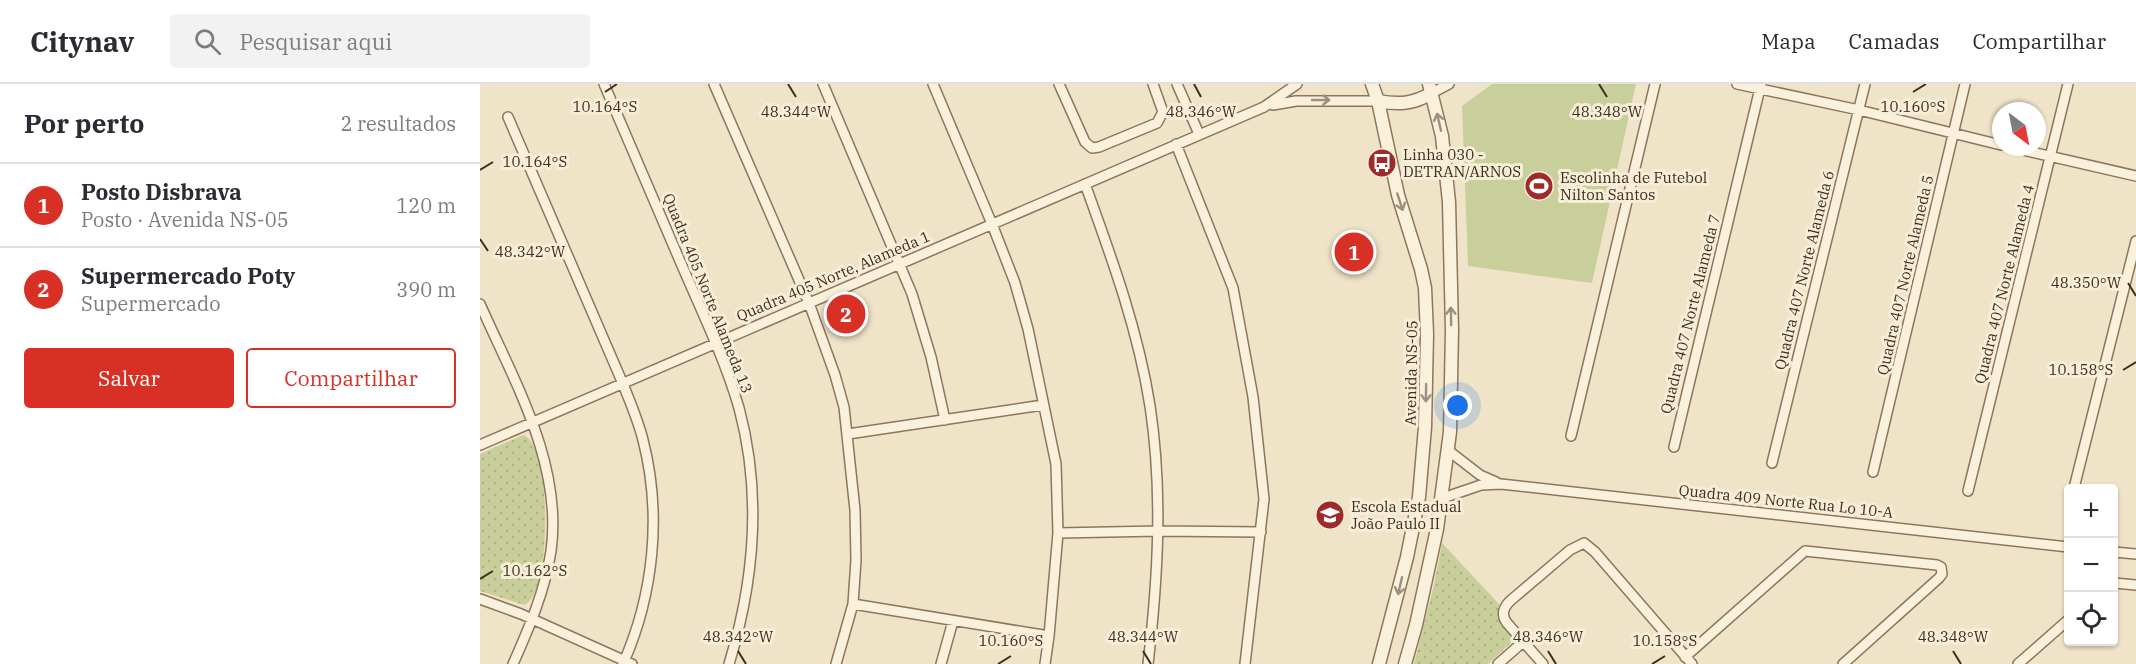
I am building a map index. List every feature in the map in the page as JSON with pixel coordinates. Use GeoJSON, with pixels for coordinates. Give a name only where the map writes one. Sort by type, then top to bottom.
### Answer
{"type":"FeatureCollection","features":[{"type":"Feature","properties":{"kind":"street","name":"Quadra 405 Norte Alameda 13"},"geometry":{"type":"LineString","coordinates":[[603,84],[716,344],[742,420],[753,501],[753,546],[749,585],[729,664]]}},
{"type":"Feature","properties":{"kind":"street"},"geometry":{"type":"LineString","coordinates":[[714,84],[809,303],[836,375],[844,408],[855,510],[856,560],[853,604],[836,664]]}},
{"type":"Feature","properties":{"kind":"street"},"geometry":{"type":"LineString","coordinates":[[823,84],[900,264],[921,322],[945,420]]}},
{"type":"Feature","properties":{"kind":"street"},"geometry":{"type":"LineString","coordinates":[[933,84],[992,224],[1014,283],[1028,329],[1056,464],[1058,533],[1045,664]]}},
{"type":"Feature","properties":{"kind":"street"},"geometry":{"type":"LineString","coordinates":[[1059,84],[1085,142],[1092,148],[1157,123],[1163,112],[1153,84]]}},
{"type":"Feature","properties":{"kind":"street"},"geometry":{"type":"LineString","coordinates":[[1177,84],[1199,134]]}},
{"type":"Feature","properties":{"kind":"street"},"geometry":{"type":"LineString","coordinates":[[1264,107],[1297,84]]}},
{"type":"Feature","properties":{"kind":"street","name":"Avenida NS-05"},"geometry":{"type":"LineString","coordinates":[[1372,84],[1378,101],[1398,195],[1421,269],[1425,288],[1427,334],[1425,427],[1419,496],[1399,590],[1379,664]]}},
{"type":"Feature","properties":{"kind":"street"},"geometry":{"type":"LineString","coordinates":[[1264,107],[1296,101],[1378,101],[1398,105],[1407,104],[1431,89],[1449,84]]}},
{"type":"Feature","properties":{"kind":"street"},"geometry":{"type":"LineString","coordinates":[[1571,436],[1655,84]]}},
{"type":"Feature","properties":{"kind":"street"},"geometry":{"type":"LineString","coordinates":[[1737,84],[1761,86],[1992,143]]}},
{"type":"Feature","properties":{"kind":"street","name":"Quadra 407 Norte Alameda 6"},"geometry":{"type":"LineString","coordinates":[[1772,462],[1865,84]]}},
{"type":"Feature","properties":{"kind":"street","name":"Quadra 407 Norte Alameda 5"},"geometry":{"type":"LineString","coordinates":[[1873,472],[1965,84]]}},
{"type":"Feature","properties":{"kind":"street","name":"Quadra 407 Norte Alameda 4"},"geometry":{"type":"LineString","coordinates":[[1968,491],[2068,84]]}},
{"type":"Feature","properties":{"kind":"street","name":"Quadra 407 Norte Alameda 7"},"geometry":{"type":"LineString","coordinates":[[1674,447],[1761,86]]}},
{"type":"Feature","properties":{"kind":"street"},"geometry":{"type":"LineString","coordinates":[[1404,664],[1418,616],[1443,498],[1449,451],[1452,330],[1449,202],[1444,147],[1431,89]]}},
{"type":"Feature","properties":{"kind":"street","name":"Quadra 405 Norte, Alameda 1"},"geometry":{"type":"LineString","coordinates":[[480,445],[1264,107]]}},
{"type":"Feature","properties":{"kind":"street"},"geometry":{"type":"LineString","coordinates":[[480,599],[533,620],[627,663],[647,588],[653,526],[651,488],[645,448],[637,420],[508,117]]}},
{"type":"Feature","properties":{"kind":"street"},"geometry":{"type":"LineString","coordinates":[[1176,144],[1233,288],[1253,397],[1264,499],[1245,664]]}},
{"type":"Feature","properties":{"kind":"street"},"geometry":{"type":"LineString","coordinates":[[2046,156],[2136,176]]}},
{"type":"Feature","properties":{"kind":"street"},"geometry":{"type":"LineString","coordinates":[[1084,184],[1118,274],[1140,356],[1150,407],[1159,531],[1148,664]]}},
{"type":"Feature","properties":{"kind":"street"},"geometry":{"type":"LineString","coordinates":[[2075,484],[2136,241]]}},
{"type":"Feature","properties":{"kind":"street"},"geometry":{"type":"LineString","coordinates":[[480,304],[532,423],[548,477],[552,521],[549,564],[533,620],[513,664]]}},
{"type":"Feature","properties":{"kind":"street"},"geometry":{"type":"LineString","coordinates":[[848,434],[1043,405]]}},
{"type":"Feature","properties":{"kind":"street","name":"Quadra 409 Norte Rua Lo 10-A"},"geometry":{"type":"LineString","coordinates":[[1449,451],[1480,475],[1501,484]]}},
{"type":"Feature","properties":{"kind":"street","name":"Quadra 409 Norte Rua Lo 10-A"},"geometry":{"type":"LineString","coordinates":[[1443,498],[1481,485],[1501,484],[2064,547]]}},
{"type":"Feature","properties":{"kind":"street"},"geometry":{"type":"LineString","coordinates":[[1058,533],[1261,532]]}},
{"type":"Feature","properties":{"kind":"street"},"geometry":{"type":"LineString","coordinates":[[1543,664],[1507,623],[1503,614],[1504,609],[1570,549],[1584,543],[1595,552],[1688,660],[1805,551],[1941,567],[1941,576],[1846,663]]}},
{"type":"Feature","properties":{"kind":"street"},"geometry":{"type":"LineString","coordinates":[[2118,553],[2136,555]]}},
{"type":"Feature","properties":{"kind":"street"},"geometry":{"type":"LineString","coordinates":[[2118,583],[2136,585]]}},
{"type":"Feature","properties":{"kind":"street"},"geometry":{"type":"LineString","coordinates":[[853,604],[1049,636]]}},
{"type":"Feature","properties":{"kind":"street"},"geometry":{"type":"LineString","coordinates":[[941,664],[953,621]]}},
{"type":"Feature","properties":{"kind":"street"},"geometry":{"type":"LineString","coordinates":[[2018,664],[2064,624]]}},
{"type":"Feature","properties":{"kind":"street"},"geometry":{"type":"LineString","coordinates":[[1498,664],[1523,642]]}},
{"type":"Feature","properties":{"kind":"green space","name":"Escolinha de Futebol Nilton Santos"},"geometry":{"type":"Polygon","coordinates":[[[1492,84],[1636,84],[1592,283],[1468,266],[1462,106],[1492,84]]]}},
{"type":"Feature","properties":{"kind":"green space"},"geometry":{"type":"Polygon","coordinates":[[[523,435],[533,444],[540,464],[545,520],[540,576],[533,595],[524,605],[480,591],[480,454],[523,435]]]}},
{"type":"Feature","properties":{"kind":"green space"},"geometry":{"type":"Polygon","coordinates":[[[1442,543],[1499,604],[1497,617],[1512,636],[1511,643],[1488,664],[1414,664],[1442,543]]]}},
{"type":"Feature","properties":{"kind":"place","name":"Linha 030 - DETRAN/ARNOS"},"geometry":{"type":"Point","coordinates":[1382,163]}},
{"type":"Feature","properties":{"kind":"place","name":"Escolinha de Futebol Nilton Santos"},"geometry":{"type":"Point","coordinates":[1539,186]}},
{"type":"Feature","properties":{"kind":"place","name":"Posto Disbrava"},"geometry":{"type":"Point","coordinates":[1354,252]}},
{"type":"Feature","properties":{"kind":"place","name":"Supermercado Poty"},"geometry":{"type":"Point","coordinates":[846,314]}},
{"type":"Feature","properties":{"kind":"place","name":"Escola Estadual João Paulo II"},"geometry":{"type":"Point","coordinates":[1330,515]}}]}
